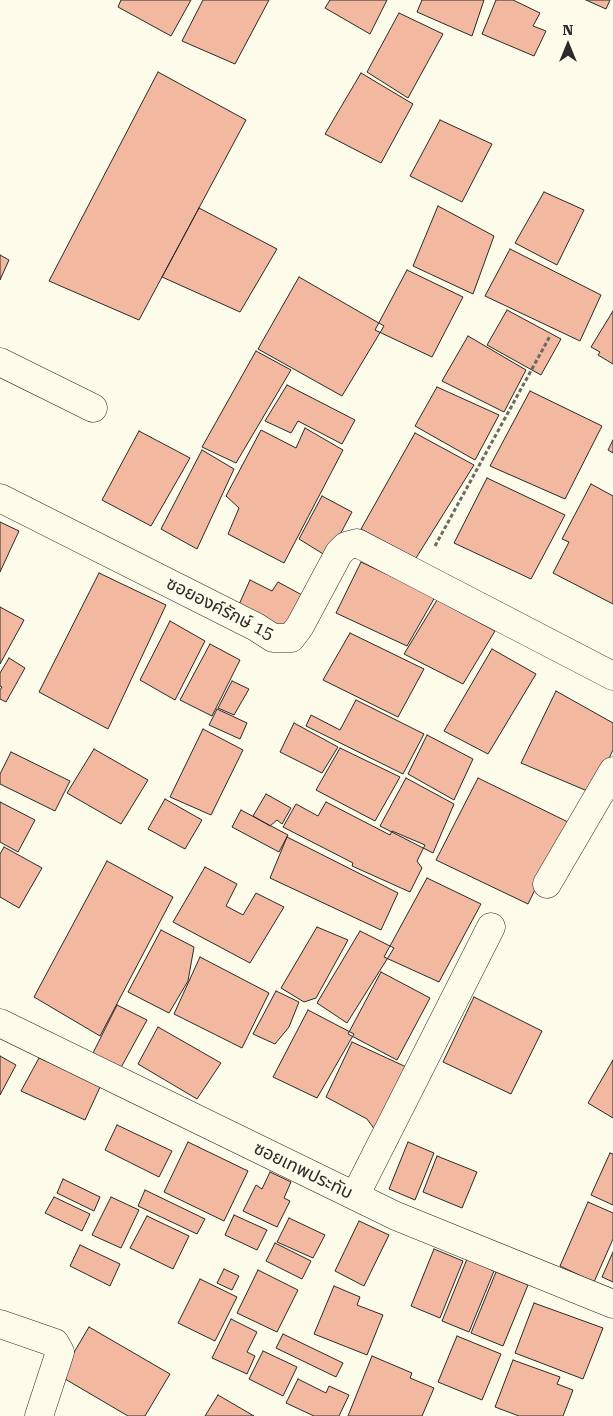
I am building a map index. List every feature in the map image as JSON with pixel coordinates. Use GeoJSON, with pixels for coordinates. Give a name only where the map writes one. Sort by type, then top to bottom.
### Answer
{"type":"FeatureCollection","features":[{"type":"Feature","properties":{"kind":"street"},"geometry":{"type":"LineString","coordinates":[[0,362],[93,408]]}},
{"type":"Feature","properties":{"kind":"street","name":"ซอยองค์รักษ์ 15"},"geometry":{"type":"LineString","coordinates":[[0,498],[247,622],[273,638],[291,638],[300,626],[338,553],[346,546],[357,543],[613,676]]}},
{"type":"Feature","properties":{"kind":"street"},"geometry":{"type":"LineString","coordinates":[[547,884],[613,770]]}},
{"type":"Feature","properties":{"kind":"street"},"geometry":{"type":"LineString","coordinates":[[355,1196],[491,928]]}},
{"type":"Feature","properties":{"kind":"street","name":"ซอยเทพประทับ"},"geometry":{"type":"LineString","coordinates":[[0,1023],[396,1216],[613,1304]]}},
{"type":"Feature","properties":{"kind":"street"},"geometry":{"type":"LineString","coordinates":[[0,1324],[55,1343],[60,1352],[39,1416]]}},
{"type":"Feature","properties":{"kind":"path"},"geometry":{"type":"LineString","coordinates":[[419,574],[550,336]]}},
{"type":"Feature","properties":{"kind":"building"},"geometry":{"type":"Polygon","coordinates":[[[121,0],[191,0],[171,36],[118,7],[121,0]]]}},
{"type":"Feature","properties":{"kind":"building"},"geometry":{"type":"Polygon","coordinates":[[[203,0],[269,0],[235,64],[182,41],[203,0]]]}},
{"type":"Feature","properties":{"kind":"building"},"geometry":{"type":"Polygon","coordinates":[[[330,0],[387,0],[370,34],[325,8],[330,0]]]}},
{"type":"Feature","properties":{"kind":"building"},"geometry":{"type":"Polygon","coordinates":[[[422,0],[484,0],[472,36],[417,12],[422,0]]]}},
{"type":"Feature","properties":{"kind":"building"},"geometry":{"type":"Polygon","coordinates":[[[496,0],[513,0],[540,13],[533,26],[546,31],[534,56],[482,34],[496,0]]]}},
{"type":"Feature","properties":{"kind":"building"},"geometry":{"type":"Polygon","coordinates":[[[586,0],[610,0],[606,9],[586,0]]]}},
{"type":"Feature","properties":{"kind":"building"},"geometry":{"type":"Polygon","coordinates":[[[399,13],[443,34],[408,98],[367,72],[399,13]]]}},
{"type":"Feature","properties":{"kind":"building"},"geometry":{"type":"Polygon","coordinates":[[[158,72],[246,120],[139,320],[49,281],[158,72]]]}},
{"type":"Feature","properties":{"kind":"building"},"geometry":{"type":"Polygon","coordinates":[[[361,73],[413,104],[381,163],[325,134],[361,73]]]}},
{"type":"Feature","properties":{"kind":"building"},"geometry":{"type":"Polygon","coordinates":[[[440,120],[492,144],[462,202],[410,176],[440,120]]]}},
{"type":"Feature","properties":{"kind":"building"},"geometry":{"type":"Polygon","coordinates":[[[544,192],[584,210],[557,265],[515,243],[544,192]]]}},
{"type":"Feature","properties":{"kind":"building"},"geometry":{"type":"Polygon","coordinates":[[[438,206],[494,236],[473,294],[413,266],[438,206]]]}},
{"type":"Feature","properties":{"kind":"building"},"geometry":{"type":"Polygon","coordinates":[[[199,208],[277,249],[240,312],[162,277],[199,208]]]}},
{"type":"Feature","properties":{"kind":"building"},"geometry":{"type":"Polygon","coordinates":[[[510,249],[601,295],[580,341],[485,296],[510,249]]]}},
{"type":"Feature","properties":{"kind":"building"},"geometry":{"type":"Polygon","coordinates":[[[0,255],[9,260],[0,280],[0,255]]]}},
{"type":"Feature","properties":{"kind":"building"},"geometry":{"type":"Polygon","coordinates":[[[407,270],[463,297],[432,357],[375,330],[407,270]]]}},
{"type":"Feature","properties":{"kind":"building"},"geometry":{"type":"Polygon","coordinates":[[[299,277],[384,326],[342,396],[258,349],[299,277]]]}},
{"type":"Feature","properties":{"kind":"building"},"geometry":{"type":"Polygon","coordinates":[[[507,310],[561,339],[541,375],[487,345],[507,310]]]}},
{"type":"Feature","properties":{"kind":"building"},"geometry":{"type":"Polygon","coordinates":[[[613,311],[613,364],[598,355],[600,352],[591,347],[613,311]]]}},
{"type":"Feature","properties":{"kind":"building"},"geometry":{"type":"Polygon","coordinates":[[[468,336],[526,370],[504,412],[442,381],[468,336]]]}},
{"type":"Feature","properties":{"kind":"building"},"geometry":{"type":"Polygon","coordinates":[[[256,351],[291,370],[236,463],[202,447],[256,351]]]}},
{"type":"Feature","properties":{"kind":"building"},"geometry":{"type":"Polygon","coordinates":[[[287,385],[355,420],[342,444],[298,421],[291,433],[265,421],[287,385]]]}},
{"type":"Feature","properties":{"kind":"building"},"geometry":{"type":"Polygon","coordinates":[[[437,387],[499,415],[475,460],[415,426],[437,387]]]}},
{"type":"Feature","properties":{"kind":"building"},"geometry":{"type":"Polygon","coordinates":[[[530,391],[602,426],[565,499],[490,466],[530,391]]]}},
{"type":"Feature","properties":{"kind":"building"},"geometry":{"type":"Polygon","coordinates":[[[305,428],[343,450],[284,563],[228,534],[239,508],[226,496],[261,430],[296,448],[305,428]]]}},
{"type":"Feature","properties":{"kind":"building"},"geometry":{"type":"Polygon","coordinates":[[[139,431],[190,458],[151,526],[102,500],[139,431]]]}},
{"type":"Feature","properties":{"kind":"building"},"geometry":{"type":"Polygon","coordinates":[[[415,433],[474,465],[416,558],[361,529],[415,433]]]}},
{"type":"Feature","properties":{"kind":"building"},"geometry":{"type":"Polygon","coordinates":[[[613,440],[613,453],[608,450],[613,440]]]}},
{"type":"Feature","properties":{"kind":"building"},"geometry":{"type":"Polygon","coordinates":[[[202,450],[234,469],[197,549],[161,529],[202,450]]]}},
{"type":"Feature","properties":{"kind":"building"},"geometry":{"type":"Polygon","coordinates":[[[487,478],[565,515],[531,579],[454,543],[487,478]]]}},
{"type":"Feature","properties":{"kind":"building"},"geometry":{"type":"Polygon","coordinates":[[[591,484],[613,496],[613,604],[553,573],[569,542],[562,539],[591,484]]]}},
{"type":"Feature","properties":{"kind":"building"},"geometry":{"type":"Polygon","coordinates":[[[322,496],[352,512],[328,557],[299,539],[322,496]]]}},
{"type":"Feature","properties":{"kind":"building"},"geometry":{"type":"Polygon","coordinates":[[[0,522],[19,531],[0,572],[0,522]]]}},
{"type":"Feature","properties":{"kind":"building"},"geometry":{"type":"Polygon","coordinates":[[[361,562],[435,597],[407,646],[336,613],[361,562]]]}},
{"type":"Feature","properties":{"kind":"building"},"geometry":{"type":"Polygon","coordinates":[[[99,573],[166,605],[108,729],[39,692],[99,573]]]}},
{"type":"Feature","properties":{"kind":"building"},"geometry":{"type":"Polygon","coordinates":[[[250,580],[272,591],[278,582],[302,595],[280,634],[237,609],[250,580]]]}},
{"type":"Feature","properties":{"kind":"building"},"geometry":{"type":"Polygon","coordinates":[[[437,600],[495,631],[463,684],[404,654],[437,600]]]}},
{"type":"Feature","properties":{"kind":"building"},"geometry":{"type":"Polygon","coordinates":[[[0,607],[24,620],[0,664],[0,607]]]}},
{"type":"Feature","properties":{"kind":"building"},"geometry":{"type":"Polygon","coordinates":[[[170,621],[205,641],[175,700],[140,680],[170,621]]]}},
{"type":"Feature","properties":{"kind":"building"},"geometry":{"type":"Polygon","coordinates":[[[350,633],[424,669],[398,717],[323,680],[350,633]]]}},
{"type":"Feature","properties":{"kind":"building"},"geometry":{"type":"Polygon","coordinates":[[[210,644],[240,660],[212,716],[180,700],[210,644]]]}},
{"type":"Feature","properties":{"kind":"building"},"geometry":{"type":"Polygon","coordinates":[[[492,649],[536,674],[488,754],[444,731],[492,649]]]}},
{"type":"Feature","properties":{"kind":"building"},"geometry":{"type":"Polygon","coordinates":[[[9,658],[25,668],[6,702],[0,699],[2,687],[0,686],[0,673],[9,658]]]}},
{"type":"Feature","properties":{"kind":"building"},"geometry":{"type":"Polygon","coordinates":[[[232,681],[249,689],[234,715],[218,708],[232,681]]]}},
{"type":"Feature","properties":{"kind":"building"},"geometry":{"type":"Polygon","coordinates":[[[556,691],[613,723],[613,750],[592,793],[521,763],[556,691]]]}},
{"type":"Feature","properties":{"kind":"building"},"geometry":{"type":"Polygon","coordinates":[[[356,700],[424,734],[403,774],[306,726],[311,715],[340,730],[356,700]]]}},
{"type":"Feature","properties":{"kind":"building"},"geometry":{"type":"Polygon","coordinates":[[[217,709],[247,723],[240,739],[209,725],[217,709]]]}},
{"type":"Feature","properties":{"kind":"building"},"geometry":{"type":"Polygon","coordinates":[[[294,723],[338,747],[322,773],[280,752],[294,723]]]}},
{"type":"Feature","properties":{"kind":"building"},"geometry":{"type":"Polygon","coordinates":[[[203,729],[243,750],[211,815],[170,797],[203,729]]]}},
{"type":"Feature","properties":{"kind":"building"},"geometry":{"type":"Polygon","coordinates":[[[427,735],[473,759],[454,800],[408,774],[427,735]]]}},
{"type":"Feature","properties":{"kind":"building"},"geometry":{"type":"Polygon","coordinates":[[[340,748],[400,777],[375,821],[316,790],[340,748]]]}},
{"type":"Feature","properties":{"kind":"building"},"geometry":{"type":"Polygon","coordinates":[[[94,749],[148,780],[121,824],[67,793],[94,749]]]}},
{"type":"Feature","properties":{"kind":"building"},"geometry":{"type":"Polygon","coordinates":[[[11,752],[70,781],[55,811],[0,784],[0,774],[11,752]]]}},
{"type":"Feature","properties":{"kind":"building"},"geometry":{"type":"Polygon","coordinates":[[[406,778],[454,804],[433,853],[380,826],[406,778]]]}},
{"type":"Feature","properties":{"kind":"building"},"geometry":{"type":"Polygon","coordinates":[[[478,778],[568,822],[528,904],[436,860],[478,778]]]}},
{"type":"Feature","properties":{"kind":"building"},"geometry":{"type":"Polygon","coordinates":[[[266,794],[291,808],[282,824],[277,820],[270,826],[253,816],[266,794]]]}},
{"type":"Feature","properties":{"kind":"building"},"geometry":{"type":"Polygon","coordinates":[[[165,799],[202,820],[185,849],[148,829],[165,799]]]}},
{"type":"Feature","properties":{"kind":"building"},"geometry":{"type":"Polygon","coordinates":[[[0,802],[35,820],[18,852],[0,842],[0,802]]]}},
{"type":"Feature","properties":{"kind":"building"},"geometry":{"type":"Polygon","coordinates":[[[326,802],[390,835],[392,831],[425,845],[417,861],[422,868],[410,892],[352,866],[353,863],[283,827],[296,804],[318,816],[326,802]]]}},
{"type":"Feature","properties":{"kind":"building"},"geometry":{"type":"Polygon","coordinates":[[[241,810],[288,835],[279,852],[232,827],[241,810]]]}},
{"type":"Feature","properties":{"kind":"building"},"geometry":{"type":"Polygon","coordinates":[[[287,837],[398,893],[381,930],[270,878],[287,837]]]}},
{"type":"Feature","properties":{"kind":"building"},"geometry":{"type":"Polygon","coordinates":[[[4,847],[42,868],[19,908],[0,897],[0,854],[4,847]]]}},
{"type":"Feature","properties":{"kind":"building"},"geometry":{"type":"Polygon","coordinates":[[[107,861],[173,897],[100,1036],[34,997],[107,861]]]}},
{"type":"Feature","properties":{"kind":"building"},"geometry":{"type":"Polygon","coordinates":[[[205,867],[237,884],[226,906],[243,915],[256,893],[284,907],[250,963],[173,922],[205,867]]]}},
{"type":"Feature","properties":{"kind":"building"},"geometry":{"type":"Polygon","coordinates":[[[427,878],[481,904],[439,982],[384,957],[427,878]]]}},
{"type":"Feature","properties":{"kind":"building"},"geometry":{"type":"Polygon","coordinates":[[[317,927],[348,940],[316,998],[304,1002],[281,988],[317,927]]]}},
{"type":"Feature","properties":{"kind":"building"},"geometry":{"type":"Polygon","coordinates":[[[161,930],[194,947],[188,981],[169,1013],[128,992],[161,930]]]}},
{"type":"Feature","properties":{"kind":"building"},"geometry":{"type":"Polygon","coordinates":[[[360,931],[394,948],[347,1023],[317,1003],[360,931]]]}},
{"type":"Feature","properties":{"kind":"building"},"geometry":{"type":"Polygon","coordinates":[[[200,957],[269,993],[242,1048],[174,1014],[200,957]]]}},
{"type":"Feature","properties":{"kind":"building"},"geometry":{"type":"Polygon","coordinates":[[[381,972],[430,998],[397,1060],[348,1034],[381,972]]]}},
{"type":"Feature","properties":{"kind":"building"},"geometry":{"type":"Polygon","coordinates":[[[276,991],[299,1002],[289,1027],[275,1044],[253,1034],[276,991]]]}},
{"type":"Feature","properties":{"kind":"building"},"geometry":{"type":"Polygon","coordinates":[[[474,997],[542,1031],[511,1094],[443,1062],[474,997]]]}},
{"type":"Feature","properties":{"kind":"building"},"geometry":{"type":"Polygon","coordinates":[[[117,1005],[147,1020],[118,1073],[90,1059],[117,1005]]]}},
{"type":"Feature","properties":{"kind":"building"},"geometry":{"type":"Polygon","coordinates":[[[308,1010],[354,1034],[317,1098],[273,1077],[308,1010]]]}},
{"type":"Feature","properties":{"kind":"building"},"geometry":{"type":"Polygon","coordinates":[[[158,1027],[221,1063],[197,1099],[138,1064],[158,1027]]]}},
{"type":"Feature","properties":{"kind":"building"},"geometry":{"type":"Polygon","coordinates":[[[352,1042],[415,1071],[383,1141],[367,1119],[326,1097],[352,1042]]]}},
{"type":"Feature","properties":{"kind":"building"},"geometry":{"type":"Polygon","coordinates":[[[0,1056],[16,1065],[0,1095],[0,1056]]]}},
{"type":"Feature","properties":{"kind":"building"},"geometry":{"type":"Polygon","coordinates":[[[39,1058],[101,1085],[85,1120],[21,1091],[39,1058]]]}},
{"type":"Feature","properties":{"kind":"building"},"geometry":{"type":"Polygon","coordinates":[[[613,1060],[613,1118],[588,1103],[613,1060]]]}},
{"type":"Feature","properties":{"kind":"building"},"geometry":{"type":"Polygon","coordinates":[[[117,1125],[172,1151],[159,1177],[105,1150],[117,1125]]]}},
{"type":"Feature","properties":{"kind":"building"},"geometry":{"type":"Polygon","coordinates":[[[188,1142],[248,1171],[224,1221],[164,1192],[188,1142]]]}},
{"type":"Feature","properties":{"kind":"building"},"geometry":{"type":"Polygon","coordinates":[[[408,1142],[434,1153],[415,1200],[389,1189],[408,1142]]]}},
{"type":"Feature","properties":{"kind":"building"},"geometry":{"type":"Polygon","coordinates":[[[610,1153],[613,1154],[613,1205],[591,1195],[610,1153]]]}},
{"type":"Feature","properties":{"kind":"building"},"geometry":{"type":"Polygon","coordinates":[[[437,1156],[477,1172],[462,1208],[423,1192],[437,1156]]]}},
{"type":"Feature","properties":{"kind":"building"},"geometry":{"type":"Polygon","coordinates":[[[270,1172],[291,1182],[284,1198],[290,1201],[277,1227],[243,1211],[256,1185],[262,1189],[270,1172]]]}},
{"type":"Feature","properties":{"kind":"building"},"geometry":{"type":"Polygon","coordinates":[[[63,1179],[100,1197],[94,1211],[57,1193],[63,1179]]]}},
{"type":"Feature","properties":{"kind":"building"},"geometry":{"type":"Polygon","coordinates":[[[145,1190],[205,1219],[197,1234],[138,1206],[145,1190]]]}},
{"type":"Feature","properties":{"kind":"building"},"geometry":{"type":"Polygon","coordinates":[[[54,1197],[90,1214],[82,1231],[45,1213],[54,1197]]]}},
{"type":"Feature","properties":{"kind":"building"},"geometry":{"type":"Polygon","coordinates":[[[111,1197],[139,1210],[121,1248],[92,1235],[111,1197]]]}},
{"type":"Feature","properties":{"kind":"building"},"geometry":{"type":"Polygon","coordinates":[[[588,1202],[613,1213],[613,1239],[594,1282],[560,1266],[588,1202]]]}},
{"type":"Feature","properties":{"kind":"building"},"geometry":{"type":"Polygon","coordinates":[[[234,1215],[267,1230],[257,1250],[225,1235],[234,1215]]]}},
{"type":"Feature","properties":{"kind":"building"},"geometry":{"type":"Polygon","coordinates":[[[147,1216],[189,1236],[173,1269],[130,1248],[147,1216]]]}},
{"type":"Feature","properties":{"kind":"building"},"geometry":{"type":"Polygon","coordinates":[[[289,1218],[325,1235],[313,1258],[277,1242],[289,1218]]]}},
{"type":"Feature","properties":{"kind":"building"},"geometry":{"type":"Polygon","coordinates":[[[359,1221],[389,1235],[364,1286],[335,1271],[359,1221]]]}},
{"type":"Feature","properties":{"kind":"building"},"geometry":{"type":"Polygon","coordinates":[[[275,1243],[311,1261],[302,1279],[266,1261],[275,1243]]]}},
{"type":"Feature","properties":{"kind":"building"},"geometry":{"type":"Polygon","coordinates":[[[80,1245],[120,1264],[110,1286],[70,1266],[80,1245]]]}},
{"type":"Feature","properties":{"kind":"building"},"geometry":{"type":"Polygon","coordinates":[[[434,1249],[463,1261],[440,1318],[411,1306],[434,1249]]]}},
{"type":"Feature","properties":{"kind":"building"},"geometry":{"type":"Polygon","coordinates":[[[613,1252],[613,1282],[602,1277],[613,1252]]]}},
{"type":"Feature","properties":{"kind":"building"},"geometry":{"type":"Polygon","coordinates":[[[467,1259],[494,1271],[469,1332],[442,1321],[467,1259]]]}},
{"type":"Feature","properties":{"kind":"building"},"geometry":{"type":"Polygon","coordinates":[[[224,1269],[239,1276],[232,1290],[217,1283],[224,1269]]]}},
{"type":"Feature","properties":{"kind":"building"},"geometry":{"type":"Polygon","coordinates":[[[258,1270],[298,1290],[277,1332],[237,1313],[258,1270]]]}},
{"type":"Feature","properties":{"kind":"building"},"geometry":{"type":"Polygon","coordinates":[[[496,1272],[528,1285],[503,1346],[471,1333],[496,1272]]]}},
{"type":"Feature","properties":{"kind":"building"},"geometry":{"type":"Polygon","coordinates":[[[200,1279],[237,1297],[215,1341],[178,1323],[200,1279]]]}},
{"type":"Feature","properties":{"kind":"building"},"geometry":{"type":"Polygon","coordinates":[[[334,1286],[360,1297],[357,1305],[383,1315],[367,1355],[314,1334],[334,1286]]]}},
{"type":"Feature","properties":{"kind":"building"},"geometry":{"type":"Polygon","coordinates":[[[534,1303],[603,1328],[583,1379],[515,1353],[534,1303]]]}},
{"type":"Feature","properties":{"kind":"building"},"geometry":{"type":"Polygon","coordinates":[[[231,1319],[257,1332],[247,1352],[255,1356],[247,1374],[212,1358],[231,1319]]]}},
{"type":"Feature","properties":{"kind":"building"},"geometry":{"type":"Polygon","coordinates":[[[89,1327],[170,1374],[145,1416],[128,1416],[60,1376],[89,1327]]]}},
{"type":"Feature","properties":{"kind":"building"},"geometry":{"type":"Polygon","coordinates":[[[283,1334],[343,1363],[336,1377],[276,1348],[283,1334]]]}},
{"type":"Feature","properties":{"kind":"building"},"geometry":{"type":"Polygon","coordinates":[[[457,1336],[501,1354],[482,1400],[438,1382],[457,1336]]]}},
{"type":"Feature","properties":{"kind":"building"},"geometry":{"type":"Polygon","coordinates":[[[263,1351],[297,1367],[283,1396],[249,1379],[263,1351]]]}},
{"type":"Feature","properties":{"kind":"building"},"geometry":{"type":"Polygon","coordinates":[[[372,1356],[412,1373],[410,1378],[434,1388],[422,1416],[348,1416],[372,1356]]]}},
{"type":"Feature","properties":{"kind":"building"},"geometry":{"type":"Polygon","coordinates":[[[513,1360],[560,1377],[557,1384],[573,1390],[563,1416],[519,1416],[495,1407],[513,1360]]]}},
{"type":"Feature","properties":{"kind":"building"},"geometry":{"type":"Polygon","coordinates":[[[298,1379],[326,1393],[329,1386],[349,1395],[339,1416],[314,1416],[286,1403],[298,1379]]]}},
{"type":"Feature","properties":{"kind":"building"},"geometry":{"type":"Polygon","coordinates":[[[218,1395],[254,1416],[205,1416],[218,1395]]]}}]}
